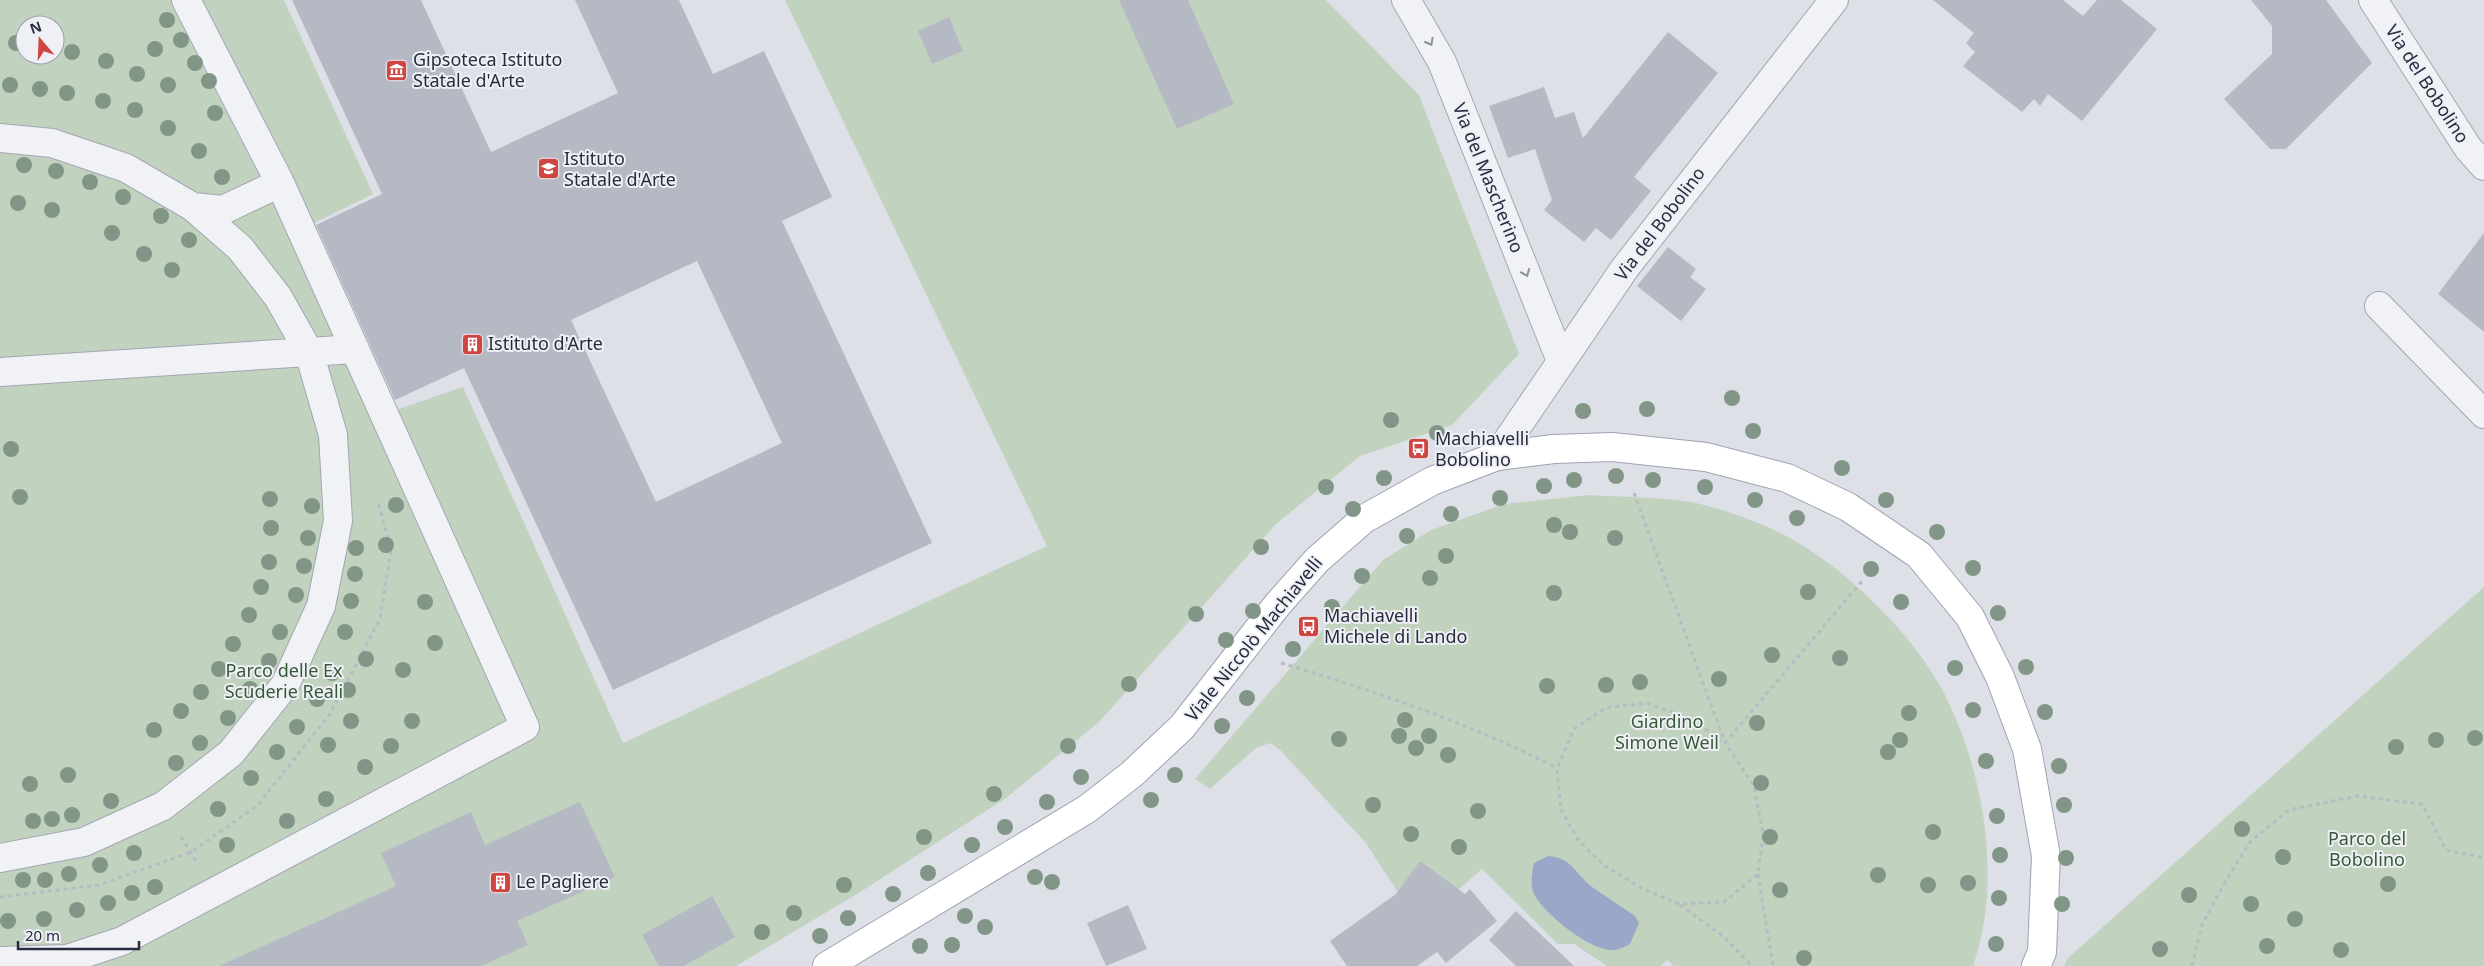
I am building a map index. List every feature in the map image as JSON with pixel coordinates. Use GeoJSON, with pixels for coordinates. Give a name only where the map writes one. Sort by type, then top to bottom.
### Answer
{"type":"FeatureCollection","features":[{"type":"Feature","properties":{"kind":"main road","name":"Viale Niccolò Machiavelli"},"geometry":{"type":"LineString","coordinates":[[827,966],[1087,809],[1132,774],[1182,727],[1278,604],[1317,560],[1364,518],[1432,481],[1497,456],[1554,449],[1612,447],[1706,457],[1787,478],[1848,507],[1919,555],[1970,617],[2000,677],[2027,749],[2046,856],[2042,952],[2036,966]]}},
{"type":"Feature","properties":{"kind":"street"},"geometry":{"type":"LineString","coordinates":[[0,961],[67,959],[122,940],[525,727],[280,183],[186,0]]}},
{"type":"Feature","properties":{"kind":"street","name":"Via del Mascherino"},"geometry":{"type":"LineString","coordinates":[[1406,0],[1442,62],[1560,361]]}},
{"type":"Feature","properties":{"kind":"street","name":"Via del Bobolino"},"geometry":{"type":"LineString","coordinates":[[1497,456],[1625,268],[1834,0]]}},
{"type":"Feature","properties":{"kind":"street","name":"Via del Bobolino"},"geometry":{"type":"LineString","coordinates":[[2373,0],[2468,148],[2484,166]]}},
{"type":"Feature","properties":{"kind":"street"},"geometry":{"type":"LineString","coordinates":[[0,138],[52,144],[126,168],[193,207],[240,248],[278,297],[309,352],[333,435],[338,521],[321,606],[285,685],[232,753],[163,806],[84,842],[0,858]]}},
{"type":"Feature","properties":{"kind":"street"},"geometry":{"type":"LineString","coordinates":[[193,207],[223,210],[280,183]]}},
{"type":"Feature","properties":{"kind":"street"},"geometry":{"type":"LineString","coordinates":[[2379,306],[2484,414]]}},
{"type":"Feature","properties":{"kind":"street"},"geometry":{"type":"LineString","coordinates":[[0,372],[355,349]]}},
{"type":"Feature","properties":{"kind":"path"},"geometry":{"type":"LineString","coordinates":[[338,521],[415,483]]}},
{"type":"Feature","properties":{"kind":"path"},"geometry":{"type":"LineString","coordinates":[[1634,492],[1726,743],[1754,786],[1763,834],[1758,874],[1773,966]]}},
{"type":"Feature","properties":{"kind":"path"},"geometry":{"type":"LineString","coordinates":[[1726,743],[1863,580]]}},
{"type":"Feature","properties":{"kind":"path"},"geometry":{"type":"LineString","coordinates":[[1281,663],[1349,684],[1456,722],[1510,744],[1557,768]]}},
{"type":"Feature","properties":{"kind":"path"},"geometry":{"type":"LineString","coordinates":[[1726,743],[1690,719],[1647,703],[1605,708],[1574,729],[1557,768],[1561,810],[1579,841],[1605,866],[1641,888],[1679,904],[1724,936],[1752,966]]}},
{"type":"Feature","properties":{"kind":"path"},"geometry":{"type":"LineString","coordinates":[[2192,966],[2202,925],[2225,882],[2250,842],[2289,810],[2357,796],[2422,804],[2446,850],[2484,858]]}},
{"type":"Feature","properties":{"kind":"path"},"geometry":{"type":"LineString","coordinates":[[163,806],[214,892]]}},
{"type":"Feature","properties":{"kind":"path"},"geometry":{"type":"LineString","coordinates":[[1679,904],[1724,902],[1758,874]]}},
{"type":"Feature","properties":{"kind":"green space","name":"Parco delle Ex Scuderie Reali"},"geometry":{"type":"Polygon","coordinates":[[[0,0],[284,0],[373,194],[308,226],[390,412],[463,387],[623,743],[1047,546],[785,0],[1326,0],[1419,95],[1519,354],[1452,425],[1360,456],[1277,523],[1099,722],[1006,798],[857,894],[736,966],[0,966],[0,0]]]}},
{"type":"Feature","properties":{"kind":"green space","name":"Giardino Simone Weil"},"geometry":{"type":"Polygon","coordinates":[[[1589,495],[1690,502],[1727,512],[1763,525],[1789,537],[1815,553],[1865,594],[1889,617],[1910,642],[1943,691],[1957,722],[1969,755],[1985,826],[1988,862],[1987,898],[1982,933],[1973,966],[1674,966],[1667,960],[1661,966],[1607,966],[1574,944],[1558,944],[1482,869],[1419,924],[1365,842],[1280,750],[1270,743],[1256,748],[1210,789],[1195,779],[1383,560],[1431,530],[1504,504],[1589,495]]]}},
{"type":"Feature","properties":{"kind":"green space","name":"Parco del Bobolino"},"geometry":{"type":"Polygon","coordinates":[[[2484,587],[2484,966],[2064,966],[2067,959],[2484,587]]]}},
{"type":"Feature","properties":{"kind":"water"},"geometry":{"type":"Polygon","coordinates":[[[1548,856],[1556,857],[1568,863],[1592,887],[1635,916],[1639,923],[1630,944],[1615,950],[1594,945],[1570,931],[1548,912],[1534,894],[1532,875],[1534,863],[1548,856]]]}},
{"type":"Feature","properties":{"kind":"building","name":"Istituto d'Arte"},"geometry":{"type":"Polygon","coordinates":[[[292,0],[421,0],[491,152],[618,93],[575,0],[679,0],[713,74],[764,51],[832,197],[782,221],[932,543],[613,690],[464,368],[395,400],[316,225],[382,194],[292,0]],[[697,261],[571,320],[656,502],[782,443],[697,261]]]}},
{"type":"Feature","properties":{"kind":"building"},"geometry":{"type":"Polygon","coordinates":[[[1119,0],[1188,0],[1234,104],[1177,129],[1119,0]]]}},
{"type":"Feature","properties":{"kind":"building"},"geometry":{"type":"Polygon","coordinates":[[[1933,0],[2063,0],[2083,16],[2097,0],[2121,0],[2157,29],[2082,121],[2048,94],[2040,106],[2034,99],[2022,112],[1963,66],[1975,52],[1966,43],[1974,33],[1933,0]]]}},
{"type":"Feature","properties":{"kind":"building"},"geometry":{"type":"Polygon","coordinates":[[[2251,0],[2326,0],[2372,63],[2286,149],[2270,149],[2224,99],[2272,54],[2272,26],[2251,0]]]}},
{"type":"Feature","properties":{"kind":"building"},"geometry":{"type":"Polygon","coordinates":[[[949,17],[963,51],[932,64],[918,31],[949,17]]]}},
{"type":"Feature","properties":{"kind":"building"},"geometry":{"type":"Polygon","coordinates":[[[1668,32],[1718,73],[1634,177],[1651,191],[1611,240],[1596,228],[1584,242],[1544,210],[1552,200],[1535,149],[1508,158],[1489,106],[1544,87],[1555,118],[1574,112],[1583,138],[1668,32]]]}},
{"type":"Feature","properties":{"kind":"building"},"geometry":{"type":"Polygon","coordinates":[[[2484,233],[2484,332],[2438,294],[2484,233]]]}},
{"type":"Feature","properties":{"kind":"building"},"geometry":{"type":"Polygon","coordinates":[[[1668,247],[1696,269],[1690,277],[1706,289],[1681,321],[1637,286],[1668,247]]]}},
{"type":"Feature","properties":{"kind":"building","name":"Le Pagliere"},"geometry":{"type":"Polygon","coordinates":[[[580,802],[615,877],[517,921],[528,945],[481,966],[219,966],[396,886],[381,853],[471,812],[485,845],[580,802]]]}},
{"type":"Feature","properties":{"kind":"building"},"geometry":{"type":"Polygon","coordinates":[[[1420,861],[1465,894],[1470,889],[1497,921],[1446,963],[1437,952],[1417,966],[1347,966],[1330,941],[1396,894],[1420,861]]]}},
{"type":"Feature","properties":{"kind":"building"},"geometry":{"type":"Polygon","coordinates":[[[712,896],[735,937],[684,966],[659,966],[642,935],[712,896]]]}},
{"type":"Feature","properties":{"kind":"building"},"geometry":{"type":"Polygon","coordinates":[[[1128,905],[1147,949],[1106,966],[1087,923],[1128,905]]]}},
{"type":"Feature","properties":{"kind":"building"},"geometry":{"type":"Polygon","coordinates":[[[1516,911],[1574,966],[1516,966],[1489,940],[1516,911]]]}},
{"type":"Feature","properties":{"kind":"place","name":"Gipsoteca Istituto Statale d'Arte"},"geometry":{"type":"Point","coordinates":[397,70]}},
{"type":"Feature","properties":{"kind":"place","name":"Istituto Statale d'Arte"},"geometry":{"type":"Point","coordinates":[548,169]}},
{"type":"Feature","properties":{"kind":"place","name":"Istituto d'Arte"},"geometry":{"type":"Point","coordinates":[472,344]}},
{"type":"Feature","properties":{"kind":"place","name":"Machiavelli Bobolino"},"geometry":{"type":"Point","coordinates":[1419,449]}},
{"type":"Feature","properties":{"kind":"place","name":"Machiavelli Michele di Lando"},"geometry":{"type":"Point","coordinates":[1308,626]}},
{"type":"Feature","properties":{"kind":"place","name":"Le Pagliere"},"geometry":{"type":"Point","coordinates":[500,882]}}]}
